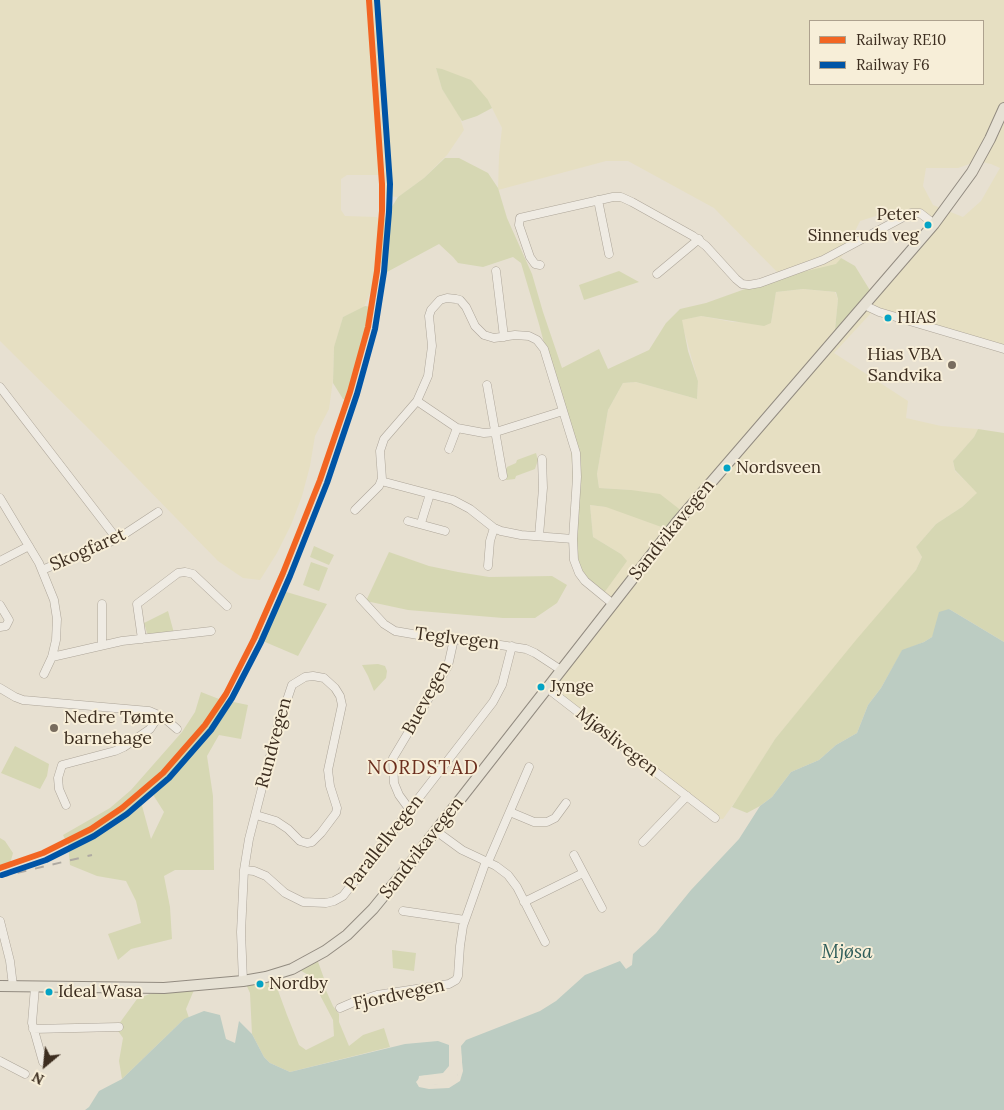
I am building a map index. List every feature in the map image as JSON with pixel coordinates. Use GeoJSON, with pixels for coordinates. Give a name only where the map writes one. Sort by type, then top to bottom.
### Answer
{"type":"FeatureCollection","features":[{"type":"Feature","properties":{"kind":"main road","name":"Sandvikavegen"},"geometry":{"type":"LineString","coordinates":[[0,986],[164,988],[243,981],[266,977],[292,968],[324,951],[347,935],[373,910],[677,522],[934,224],[977,164],[1004,108]]}},
{"type":"Feature","properties":{"kind":"street"},"geometry":{"type":"LineString","coordinates":[[540,265],[534,263],[530,257],[519,225],[520,218],[617,196],[626,199],[699,239],[736,279],[742,284],[752,285],[824,260],[911,213],[920,213],[934,224]]}},
{"type":"Feature","properties":{"kind":"street"},"geometry":{"type":"LineString","coordinates":[[598,200],[609,254]]}},
{"type":"Feature","properties":{"kind":"street"},"geometry":{"type":"LineString","coordinates":[[657,274],[699,239]]}},
{"type":"Feature","properties":{"kind":"street"},"geometry":{"type":"LineString","coordinates":[[496,271],[504,336]]}},
{"type":"Feature","properties":{"kind":"street"},"geometry":{"type":"LineString","coordinates":[[356,510],[378,489],[381,481],[380,451],[383,444],[389,432],[417,401],[428,376],[432,346],[429,316],[436,303],[446,298],[460,300],[466,307],[478,331],[488,337],[524,335],[533,337],[540,342],[545,352],[574,444],[577,462],[573,539],[574,560],[579,573],[589,586],[613,604]]}},
{"type":"Feature","properties":{"kind":"street"},"geometry":{"type":"LineString","coordinates":[[864,305],[879,312],[1004,350]]}},
{"type":"Feature","properties":{"kind":"street"},"geometry":{"type":"LineString","coordinates":[[487,385],[485,395],[496,432],[503,476]]}},
{"type":"Feature","properties":{"kind":"street"},"geometry":{"type":"LineString","coordinates":[[0,387],[118,539]]}},
{"type":"Feature","properties":{"kind":"street"},"geometry":{"type":"LineString","coordinates":[[417,401],[457,428],[471,432],[496,432],[563,411]]}},
{"type":"Feature","properties":{"kind":"street"},"geometry":{"type":"LineString","coordinates":[[449,449],[457,428]]}},
{"type":"Feature","properties":{"kind":"street"},"geometry":{"type":"LineString","coordinates":[[539,536],[542,459]]}},
{"type":"Feature","properties":{"kind":"street"},"geometry":{"type":"LineString","coordinates":[[381,481],[461,504],[494,528],[516,534],[573,539]]}},
{"type":"Feature","properties":{"kind":"street"},"geometry":{"type":"LineString","coordinates":[[421,523],[430,494]]}},
{"type":"Feature","properties":{"kind":"street"},"geometry":{"type":"LineString","coordinates":[[0,498],[29,546],[51,590],[56,612],[56,635],[52,657],[44,674]]}},
{"type":"Feature","properties":{"kind":"street","name":"Skogfaret"},"geometry":{"type":"LineString","coordinates":[[42,570],[118,539],[158,512]]}},
{"type":"Feature","properties":{"kind":"street"},"geometry":{"type":"LineString","coordinates":[[408,521],[445,531]]}},
{"type":"Feature","properties":{"kind":"street"},"geometry":{"type":"LineString","coordinates":[[488,566],[490,541],[494,528]]}},
{"type":"Feature","properties":{"kind":"street"},"geometry":{"type":"LineString","coordinates":[[0,561],[29,546]]}},
{"type":"Feature","properties":{"kind":"street"},"geometry":{"type":"LineString","coordinates":[[142,638],[137,604],[178,574],[185,572],[192,574],[227,606]]}},
{"type":"Feature","properties":{"kind":"street","name":"Teglvegen"},"geometry":{"type":"LineString","coordinates":[[360,598],[389,628],[406,633],[512,646],[535,653],[562,670]]}},
{"type":"Feature","properties":{"kind":"street"},"geometry":{"type":"LineString","coordinates":[[102,604],[102,645]]}},
{"type":"Feature","properties":{"kind":"street"},"geometry":{"type":"LineString","coordinates":[[0,605],[9,620],[6,626],[0,627]]}},
{"type":"Feature","properties":{"kind":"street"},"geometry":{"type":"LineString","coordinates":[[52,657],[142,638],[211,631]]}},
{"type":"Feature","properties":{"kind":"street","name":"Buevegen"},"geometry":{"type":"LineString","coordinates":[[410,810],[394,783],[394,758],[448,666],[454,640]]}},
{"type":"Feature","properties":{"kind":"street","name":"Parallellvegen"},"geometry":{"type":"LineString","coordinates":[[244,870],[254,871],[266,876],[285,893],[304,902],[316,904],[339,899],[350,888],[493,702],[502,685],[512,646]]}},
{"type":"Feature","properties":{"kind":"street","name":"Rundvegen"},"geometry":{"type":"LineString","coordinates":[[243,981],[241,932],[244,870],[249,839],[289,690],[295,681],[305,677],[318,676],[324,678],[335,688],[340,696],[342,706],[328,770],[330,786],[337,808],[336,813],[321,833],[312,842],[307,843],[300,841],[288,829],[276,821],[256,815]]}},
{"type":"Feature","properties":{"kind":"street"},"geometry":{"type":"LineString","coordinates":[[0,688],[23,700],[142,710],[159,715],[177,728]]}},
{"type":"Feature","properties":{"kind":"street","name":"Mjøslivegen"},"geometry":{"type":"LineString","coordinates":[[547,688],[715,818]]}},
{"type":"Feature","properties":{"kind":"street"},"geometry":{"type":"LineString","coordinates":[[66,805],[59,789],[58,778],[62,765],[119,750],[150,729],[159,715]]}},
{"type":"Feature","properties":{"kind":"street","name":"Fjordvegen"},"geometry":{"type":"LineString","coordinates":[[340,1008],[377,996],[454,982],[458,976],[460,946],[465,920],[487,861],[529,766]]}},
{"type":"Feature","properties":{"kind":"street"},"geometry":{"type":"LineString","coordinates":[[644,842],[687,796]]}},
{"type":"Feature","properties":{"kind":"street"},"geometry":{"type":"LineString","coordinates":[[510,812],[534,822],[548,822],[555,818],[566,803]]}},
{"type":"Feature","properties":{"kind":"street"},"geometry":{"type":"LineString","coordinates":[[436,831],[462,850],[487,861],[508,875],[545,942]]}},
{"type":"Feature","properties":{"kind":"street"},"geometry":{"type":"LineString","coordinates":[[574,855],[602,908]]}},
{"type":"Feature","properties":{"kind":"street"},"geometry":{"type":"LineString","coordinates":[[524,902],[583,873]]}},
{"type":"Feature","properties":{"kind":"street"},"geometry":{"type":"LineString","coordinates":[[403,911],[465,920]]}},
{"type":"Feature","properties":{"kind":"street"},"geometry":{"type":"LineString","coordinates":[[0,921],[3,947],[13,986]]}},
{"type":"Feature","properties":{"kind":"street"},"geometry":{"type":"LineString","coordinates":[[35,987],[32,1023],[43,1062]]}},
{"type":"Feature","properties":{"kind":"street"},"geometry":{"type":"LineString","coordinates":[[33,1029],[118,1027]]}},
{"type":"Feature","properties":{"kind":"street"},"geometry":{"type":"LineString","coordinates":[[0,1061],[25,1074]]}},
{"type":"Feature","properties":{"kind":"shaded area"},"geometry":{"type":"Polygon","coordinates":[[[0,0],[1004,0],[1004,350],[872,312],[834,353],[908,401],[906,418],[941,426],[978,429],[974,437],[953,461],[955,471],[978,493],[962,507],[936,524],[916,547],[922,557],[916,570],[775,739],[723,819],[711,818],[668,788],[548,693],[608,605],[601,597],[621,554],[593,537],[590,505],[606,507],[631,490],[599,488],[597,474],[608,410],[623,383],[636,382],[697,399],[698,381],[681,320],[701,316],[732,322],[771,323],[776,292],[803,289],[835,292],[838,299],[835,330],[843,328],[907,257],[937,229],[929,216],[904,211],[879,215],[860,221],[846,250],[836,265],[782,277],[714,208],[628,161],[606,161],[498,190],[502,128],[488,100],[436,68],[442,89],[459,115],[464,130],[447,155],[424,178],[398,197],[386,196],[380,175],[347,175],[341,179],[341,210],[345,216],[377,217],[381,224],[373,286],[364,307],[343,317],[334,348],[333,380],[329,409],[315,436],[302,496],[291,525],[277,553],[260,580],[243,578],[218,561],[0,341],[0,0]],[[978,161],[958,168],[926,168],[923,186],[933,205],[963,217],[981,201],[1000,168],[978,161]]]}},
{"type":"Feature","properties":{"kind":"green space"},"geometry":{"type":"Polygon","coordinates":[[[436,68],[471,80],[488,100],[492,108],[462,121],[442,89],[436,68]]]}},
{"type":"Feature","properties":{"kind":"green space"},"geometry":{"type":"Polygon","coordinates":[[[445,158],[459,158],[488,173],[498,188],[507,218],[532,274],[562,368],[599,349],[608,369],[649,350],[666,323],[680,309],[706,303],[773,279],[836,264],[841,258],[855,266],[871,292],[843,328],[835,330],[838,299],[836,292],[803,289],[776,292],[771,323],[764,326],[701,316],[682,320],[688,351],[698,381],[697,399],[636,382],[623,383],[608,410],[597,474],[599,488],[660,494],[683,512],[667,529],[606,507],[590,505],[593,537],[621,554],[627,561],[601,597],[581,579],[576,541],[571,446],[521,263],[513,257],[483,267],[458,263],[439,244],[387,272],[378,259],[380,221],[383,221],[398,197],[424,178],[445,158]]]}},
{"type":"Feature","properties":{"kind":"green space"},"geometry":{"type":"Polygon","coordinates":[[[619,271],[639,282],[584,300],[579,285],[619,271]]]}},
{"type":"Feature","properties":{"kind":"green space"},"geometry":{"type":"Polygon","coordinates":[[[365,306],[371,307],[365,343],[350,400],[343,399],[333,383],[334,347],[343,317],[365,306]]]}},
{"type":"Feature","properties":{"kind":"green space"},"geometry":{"type":"Polygon","coordinates":[[[978,429],[1004,433],[1004,642],[949,609],[932,637],[902,651],[881,688],[868,705],[857,733],[836,745],[819,760],[791,772],[772,797],[760,806],[747,813],[732,807],[775,739],[916,570],[922,557],[916,547],[936,524],[962,507],[977,493],[955,470],[953,461],[974,437],[978,429]]]}},
{"type":"Feature","properties":{"kind":"green space"},"geometry":{"type":"Polygon","coordinates":[[[536,453],[538,460],[535,469],[516,476],[515,479],[506,480],[505,471],[507,467],[516,463],[517,460],[536,453]]]}},
{"type":"Feature","properties":{"kind":"green space"},"geometry":{"type":"Polygon","coordinates":[[[314,546],[334,555],[329,565],[310,557],[314,546]]]}},
{"type":"Feature","properties":{"kind":"green space"},"geometry":{"type":"Polygon","coordinates":[[[389,552],[429,566],[458,572],[489,577],[552,576],[567,585],[557,603],[535,618],[503,618],[408,610],[366,601],[389,552]]]}},
{"type":"Feature","properties":{"kind":"green space"},"geometry":{"type":"Polygon","coordinates":[[[311,562],[328,568],[319,591],[303,585],[311,562]]]}},
{"type":"Feature","properties":{"kind":"green space"},"geometry":{"type":"Polygon","coordinates":[[[283,591],[327,604],[298,656],[258,639],[283,591]]]}},
{"type":"Feature","properties":{"kind":"green space"},"geometry":{"type":"Polygon","coordinates":[[[168,611],[174,633],[152,636],[147,633],[144,623],[168,611]]]}},
{"type":"Feature","properties":{"kind":"green space"},"geometry":{"type":"Polygon","coordinates":[[[378,664],[385,666],[387,671],[386,678],[374,691],[362,665],[378,664]]]}},
{"type":"Feature","properties":{"kind":"green space"},"geometry":{"type":"Polygon","coordinates":[[[201,692],[219,699],[248,705],[241,739],[219,735],[207,756],[213,796],[214,870],[175,870],[164,876],[170,907],[172,939],[131,949],[118,960],[108,934],[141,923],[136,901],[126,881],[97,876],[70,865],[68,845],[63,835],[110,808],[131,790],[182,732],[195,712],[201,692]],[[152,793],[141,802],[151,839],[164,812],[152,793]]]}},
{"type":"Feature","properties":{"kind":"green space"},"geometry":{"type":"Polygon","coordinates":[[[15,746],[49,764],[47,776],[40,789],[1,773],[15,746]]]}},
{"type":"Feature","properties":{"kind":"green space"},"geometry":{"type":"Polygon","coordinates":[[[0,838],[5,841],[13,853],[10,864],[0,872],[0,838]]]}},
{"type":"Feature","properties":{"kind":"green space"},"geometry":{"type":"Polygon","coordinates":[[[392,950],[416,953],[414,971],[393,968],[392,950]]]}},
{"type":"Feature","properties":{"kind":"green space"},"geometry":{"type":"Polygon","coordinates":[[[316,956],[326,984],[324,986],[333,1006],[339,1014],[339,1022],[349,1046],[363,1035],[384,1028],[390,1047],[290,1072],[270,1063],[264,1057],[252,1034],[250,993],[245,982],[277,973],[276,985],[287,1015],[299,1045],[306,1050],[334,1036],[333,1020],[310,976],[293,966],[316,956]]]}},
{"type":"Feature","properties":{"kind":"green space"},"geometry":{"type":"Polygon","coordinates":[[[194,990],[186,1009],[189,1018],[184,1019],[122,1079],[119,1061],[123,1038],[116,1028],[137,999],[157,991],[194,990]]]}},
{"type":"Feature","properties":{"kind":"water","name":"Mjøsa"},"geometry":{"type":"Polygon","coordinates":[[[949,609],[1004,642],[1004,1110],[85,1110],[99,1091],[122,1079],[184,1019],[204,1011],[220,1015],[226,1039],[235,1043],[239,1021],[252,1034],[264,1057],[270,1063],[290,1072],[405,1044],[438,1041],[449,1045],[449,1066],[443,1073],[419,1076],[418,1082],[422,1086],[455,1083],[462,1062],[461,1046],[466,1040],[540,1011],[556,1001],[585,975],[620,961],[626,969],[632,965],[633,954],[656,933],[691,890],[739,839],[760,806],[772,797],[791,772],[819,760],[836,745],[857,733],[868,705],[881,688],[902,650],[932,637],[939,612],[949,609]]]}},
{"type":"Feature","properties":{"kind":"pier"},"geometry":{"type":"Polygon","coordinates":[[[460,1044],[463,1071],[460,1081],[449,1088],[429,1089],[419,1087],[416,1082],[421,1076],[446,1074],[443,1076],[421,1078],[423,1084],[432,1085],[454,1081],[458,1074],[458,1046],[460,1044]]]}},
{"type":"Feature","properties":{"kind":"railway"},"geometry":{"type":"LineString","coordinates":[[0,877],[92,855]]}},
{"type":"Feature","properties":{"kind":"rail line","name":"RE10"},"geometry":{"type":"LineString","coordinates":[[0,868],[43,853],[91,829],[122,808],[163,773],[205,725],[226,694],[254,639],[283,573],[320,480],[350,392],[368,327],[377,271],[382,211],[382,184],[369,0]]}},
{"type":"Feature","properties":{"kind":"rail line","name":"F6"},"geometry":{"type":"LineString","coordinates":[[2,875],[46,860],[94,836],[127,814],[169,778],[211,730],[232,698],[261,642],[290,576],[327,483],[357,394],[375,329],[384,272],[390,184],[377,0]]}},
{"type":"Feature","properties":{"kind":"place","name":"Peter Sinneruds veg"},"geometry":{"type":"Point","coordinates":[928,225]}},
{"type":"Feature","properties":{"kind":"place","name":"HIAS"},"geometry":{"type":"Point","coordinates":[888,318]}},
{"type":"Feature","properties":{"kind":"place","name":"Hias VBA Sandvika"},"geometry":{"type":"Point","coordinates":[952,365]}},
{"type":"Feature","properties":{"kind":"place","name":"Nordsveen"},"geometry":{"type":"Point","coordinates":[727,468]}},
{"type":"Feature","properties":{"kind":"place","name":"Jynge"},"geometry":{"type":"Point","coordinates":[541,687]}},
{"type":"Feature","properties":{"kind":"place","name":"Nedre Tømte barnehage"},"geometry":{"type":"Point","coordinates":[54,728]}},
{"type":"Feature","properties":{"kind":"place","name":"Nordby"},"geometry":{"type":"Point","coordinates":[260,984]}},
{"type":"Feature","properties":{"kind":"place","name":"Ideal Wasa"},"geometry":{"type":"Point","coordinates":[49,992]}},
{"type":"Feature","properties":{"kind":"district","name":"NORDSTAD"},"geometry":{"type":"Point","coordinates":[423,769]}}]}
